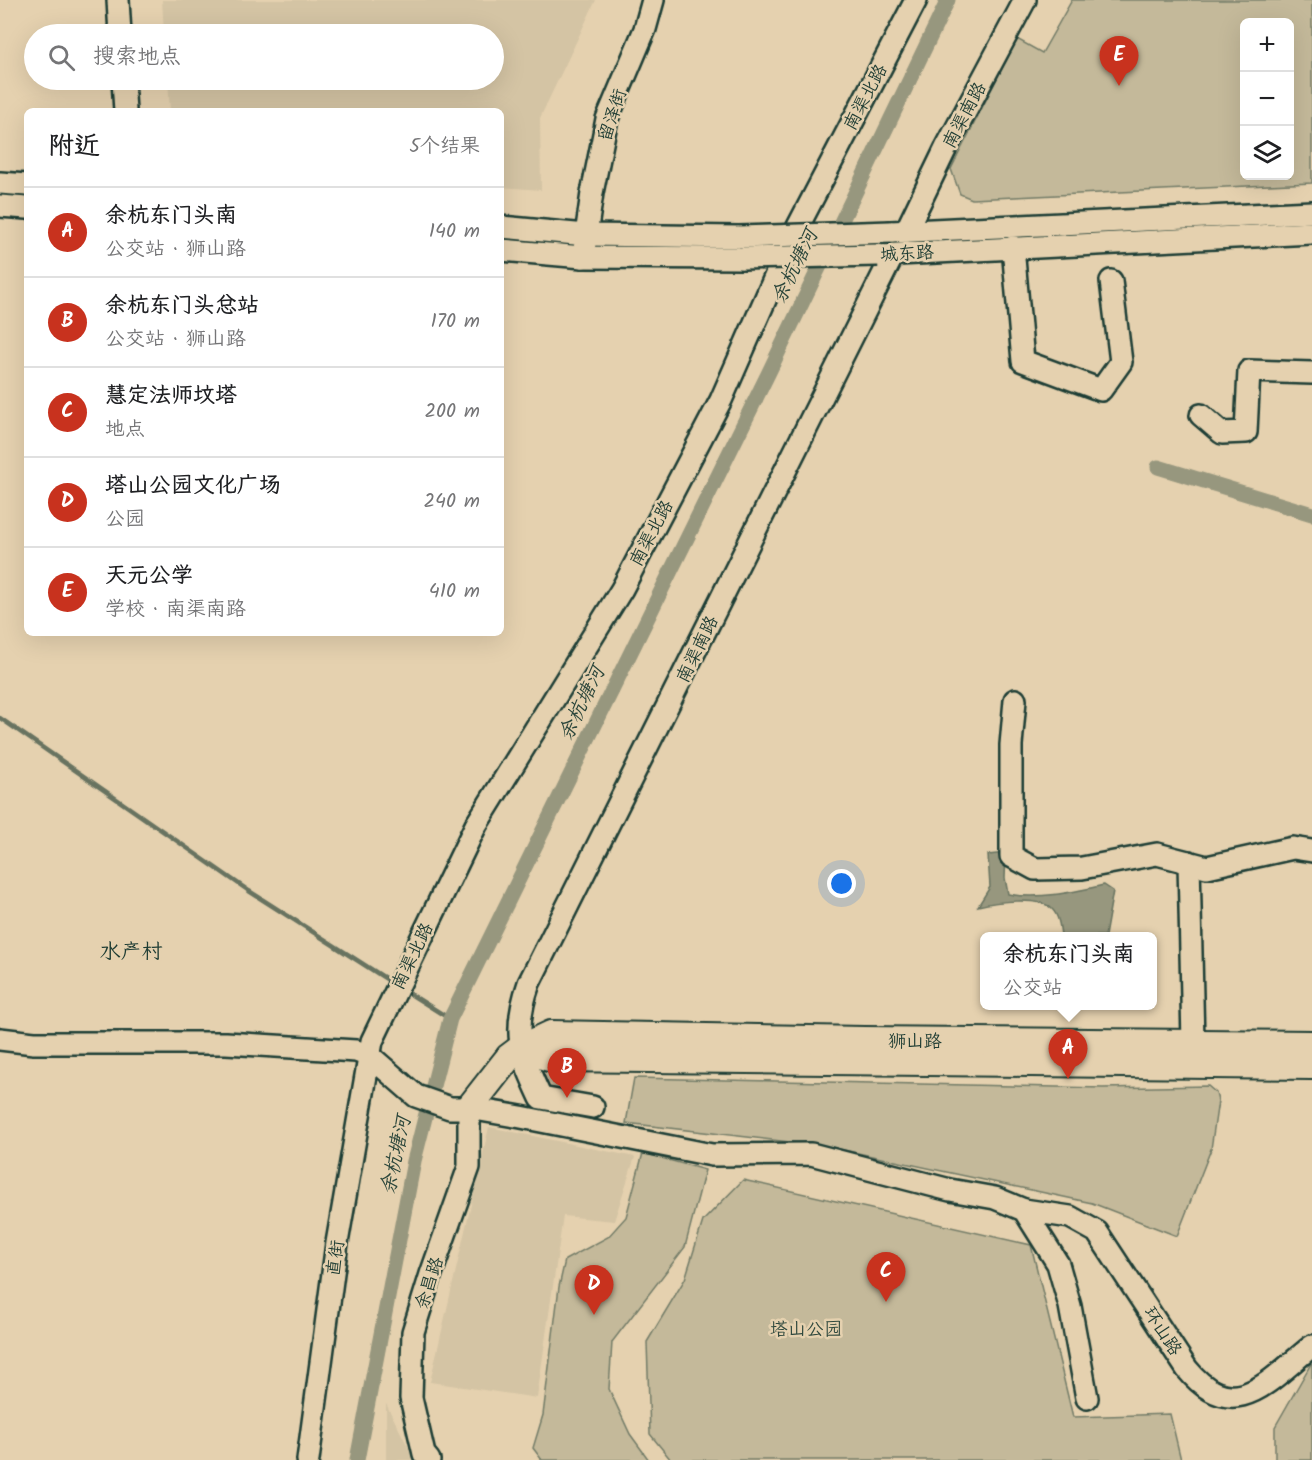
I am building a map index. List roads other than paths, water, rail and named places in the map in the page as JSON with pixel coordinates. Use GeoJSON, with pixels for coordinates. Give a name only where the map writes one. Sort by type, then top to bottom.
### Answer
{"type":"FeatureCollection","features":[{"type":"Feature","properties":{"kind":"main road","name":"狮山路"},"geometry":{"type":"LineString","coordinates":[[459,1108],[509,1057],[521,1048],[551,1034],[852,1040],[1312,1044]]}},
{"type":"Feature","properties":{"kind":"main road","name":"狮山路"},"geometry":{"type":"LineString","coordinates":[[521,1048],[549,1059],[1312,1066]]}},
{"type":"Feature","properties":{"kind":"street"},"geometry":{"type":"LineString","coordinates":[[118,0],[119,24]]}},
{"type":"Feature","properties":{"kind":"street","name":"留泽街"},"geometry":{"type":"LineString","coordinates":[[584,257],[607,119],[645,28],[653,0]]}},
{"type":"Feature","properties":{"kind":"street","name":"南渠北路"},"geometry":{"type":"LineString","coordinates":[[370,1056],[372,1041],[382,1017],[476,825],[622,589],[721,400],[793,236],[916,0]]}},
{"type":"Feature","properties":{"kind":"street","name":"南渠南路"},"geometry":{"type":"LineString","coordinates":[[899,232],[1025,0]]}},
{"type":"Feature","properties":{"kind":"street"},"geometry":{"type":"LineString","coordinates":[[124,90],[125,108]]}},
{"type":"Feature","properties":{"kind":"street"},"geometry":{"type":"LineString","coordinates":[[0,183],[24,185]]}},
{"type":"Feature","properties":{"kind":"street"},"geometry":{"type":"LineString","coordinates":[[0,206],[24,208]]}},
{"type":"Feature","properties":{"kind":"street","name":"城东路"},"geometry":{"type":"LineString","coordinates":[[504,227],[586,235],[739,237],[899,232],[1312,212]]}},
{"type":"Feature","properties":{"kind":"street","name":"城东路"},"geometry":{"type":"LineString","coordinates":[[504,250],[584,257],[742,258],[885,255],[1312,233]]}},
{"type":"Feature","properties":{"kind":"street"},"geometry":{"type":"LineString","coordinates":[[1013,247],[1023,361],[1101,390],[1121,362],[1111,281]]}},
{"type":"Feature","properties":{"kind":"street","name":"南渠南路"},"geometry":{"type":"LineString","coordinates":[[592,1107],[541,1098],[526,1065],[519,1031],[523,1001],[529,983],[885,255]]}},
{"type":"Feature","properties":{"kind":"street"},"geometry":{"type":"LineString","coordinates":[[1202,416],[1222,433],[1246,432],[1249,371],[1312,373]]}},
{"type":"Feature","properties":{"kind":"street"},"geometry":{"type":"LineString","coordinates":[[1015,700],[1011,745],[1011,856],[1035,869],[1082,868],[1157,854],[1207,867],[1293,848],[1312,851]]}},
{"type":"Feature","properties":{"kind":"street"},"geometry":{"type":"LineString","coordinates":[[1190,862],[1193,1043]]}},
{"type":"Feature","properties":{"kind":"street"},"geometry":{"type":"LineString","coordinates":[[0,1039],[34,1043],[226,1043],[356,1051],[370,1056]]}},
{"type":"Feature","properties":{"kind":"street","name":"环山路"},"geometry":{"type":"LineString","coordinates":[[370,1056],[416,1096],[459,1108],[712,1155],[811,1154],[950,1190],[995,1197],[1024,1210],[1070,1217],[1097,1232],[1187,1369],[1197,1381],[1211,1391],[1235,1397],[1256,1390],[1270,1382],[1312,1346]]}},
{"type":"Feature","properties":{"kind":"street","name":"直街"},"geometry":{"type":"LineString","coordinates":[[308,1460],[337,1243],[370,1056]]}},
{"type":"Feature","properties":{"kind":"street","name":"余昌路"},"geometry":{"type":"LineString","coordinates":[[429,1460],[424,1454],[411,1398],[414,1332],[431,1274],[469,1167],[459,1108]]}},
{"type":"Feature","properties":{"kind":"street"},"geometry":{"type":"LineString","coordinates":[[1024,1210],[1058,1264],[1070,1306],[1087,1398]]}},
{"type":"Feature","properties":{"kind":"waterway","name":"余杭塘河"},"geometry":{"type":"LineString","coordinates":[[357,1460],[414,1161],[450,1019],[768,374],[948,0]]}},
{"type":"Feature","properties":{"kind":"waterway"},"geometry":{"type":"LineString","coordinates":[[1158,467],[1312,514]]}},
{"type":"Feature","properties":{"kind":"waterway"},"geometry":{"type":"LineString","coordinates":[[0,718],[249,891],[388,980]]}},
{"type":"Feature","properties":{"kind":"waterway"},"geometry":{"type":"LineString","coordinates":[[407,992],[450,1019]]}},
{"type":"Feature","properties":{"kind":"place","name":"天元公学"},"geometry":{"type":"Point","coordinates":[1119,86]}},
{"type":"Feature","properties":{"kind":"place","name":"余杭东门头南"},"geometry":{"type":"Point","coordinates":[1068,1079]}},
{"type":"Feature","properties":{"kind":"place","name":"余杭东门头总站"},"geometry":{"type":"Point","coordinates":[567,1098]}},
{"type":"Feature","properties":{"kind":"place","name":"慧定法师坟塔"},"geometry":{"type":"Point","coordinates":[886,1302]}},
{"type":"Feature","properties":{"kind":"place","name":"塔山公园文化广场"},"geometry":{"type":"Point","coordinates":[594,1315]}},
{"type":"Feature","properties":{"kind":"district","name":"水产村"},"geometry":{"type":"Point","coordinates":[131,951]}},
{"type":"Feature","properties":{"kind":"park label","name":"塔山公园"},"geometry":{"type":"Point","coordinates":[806,1329]}}]}
